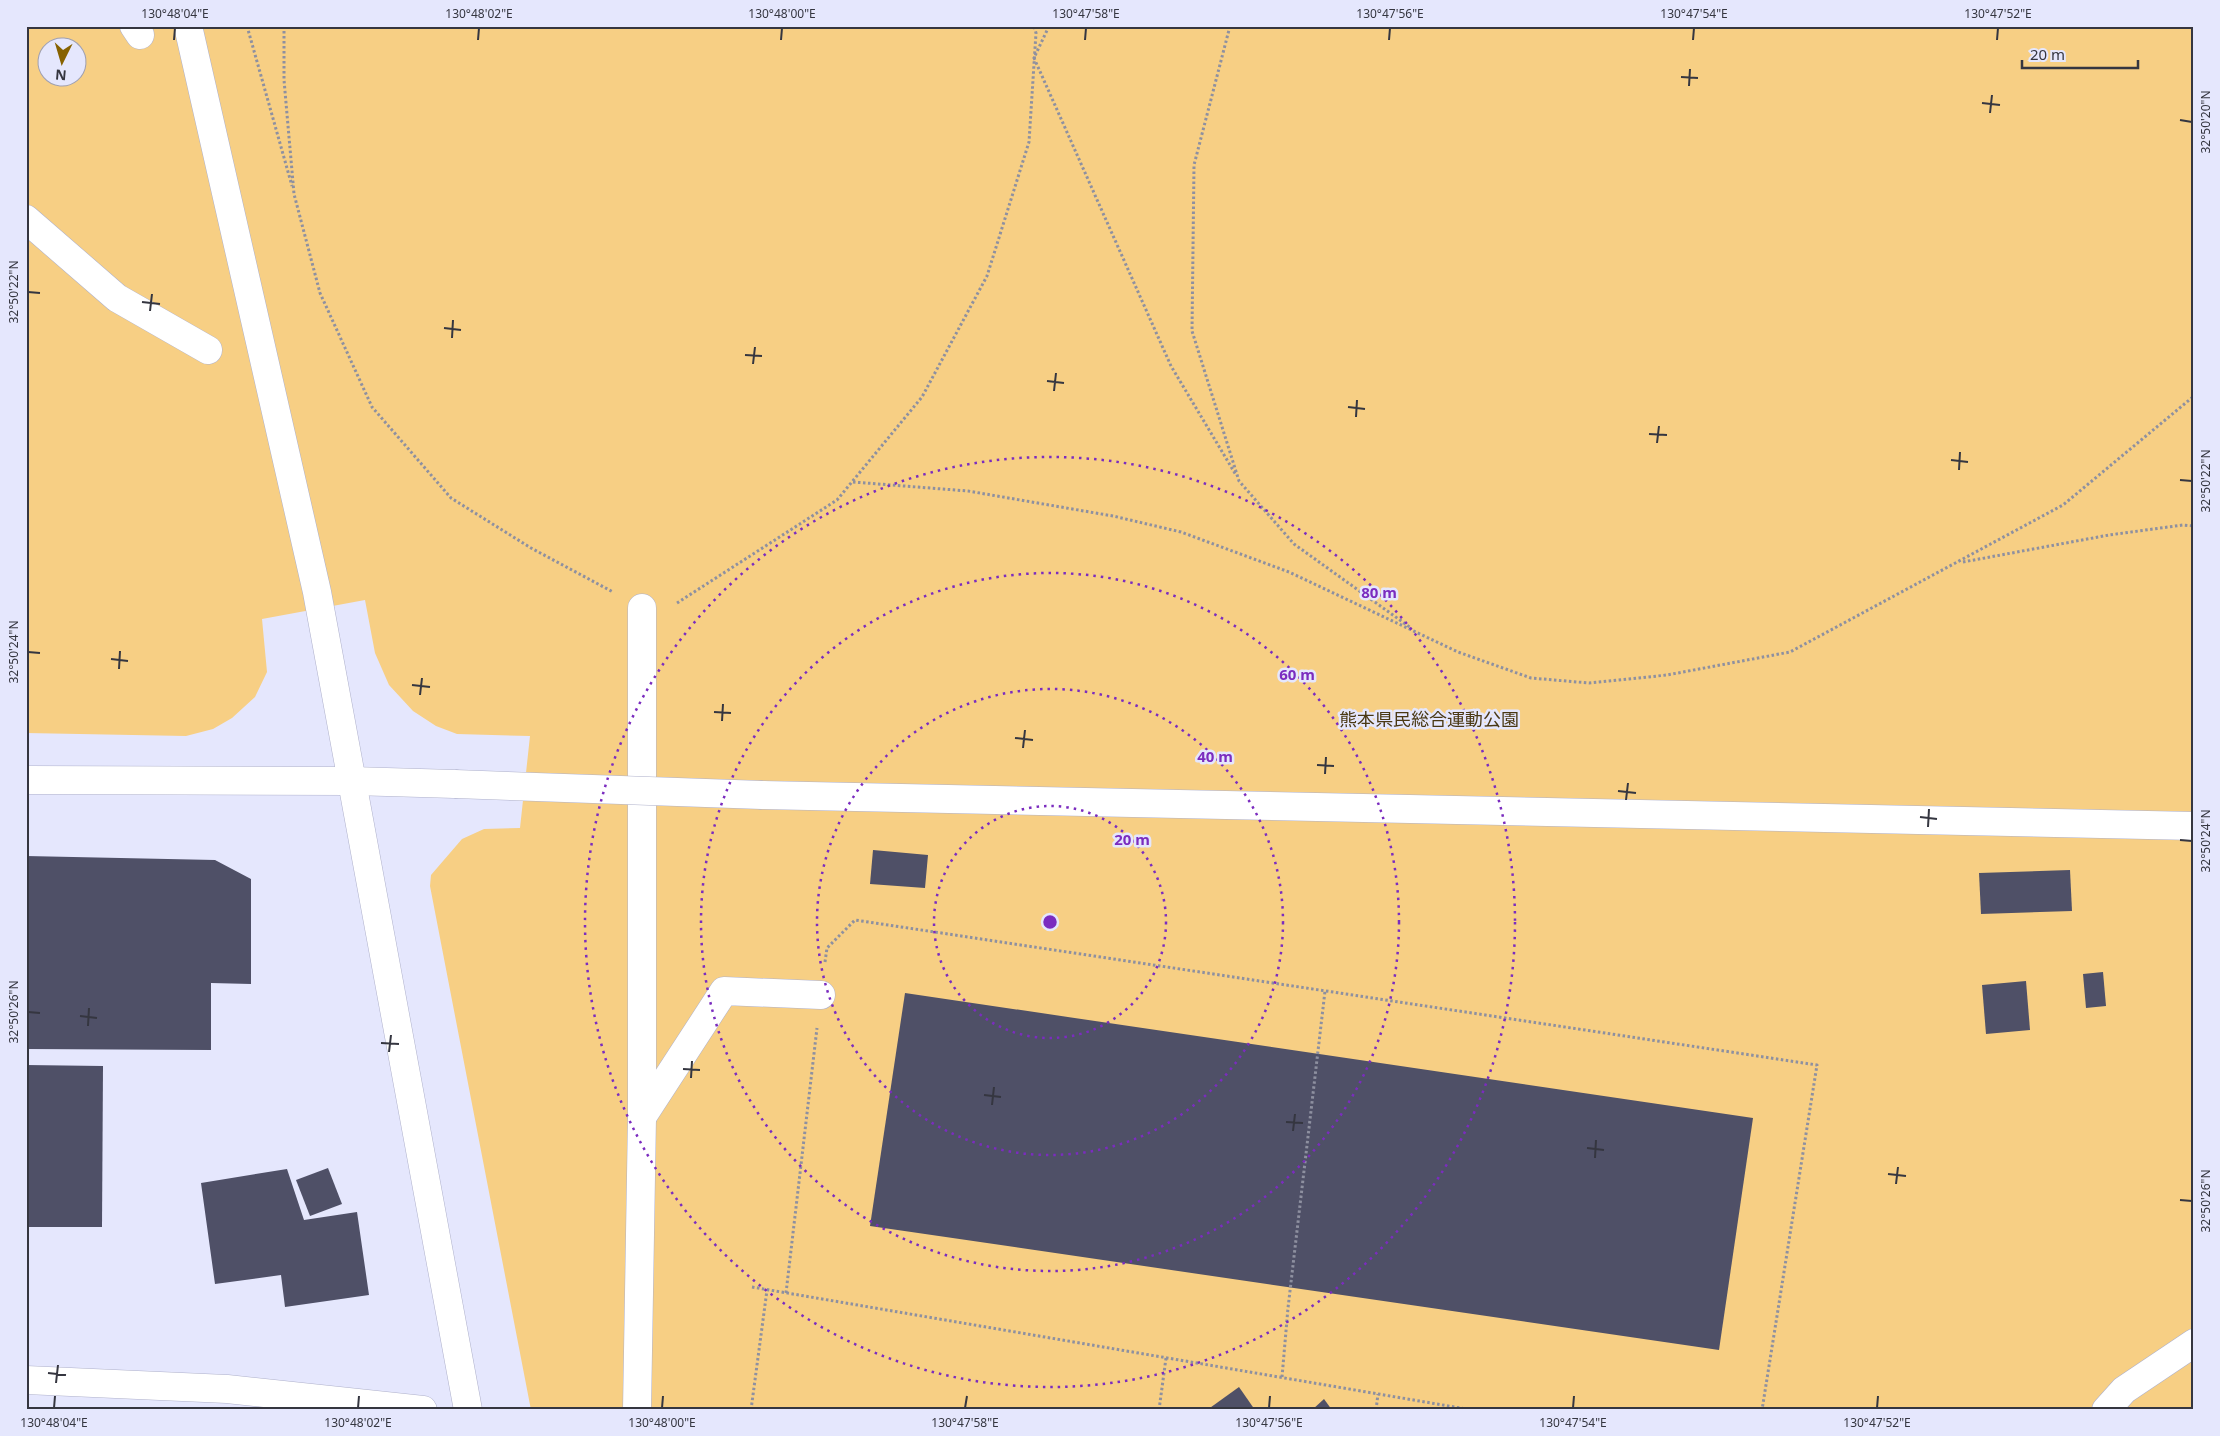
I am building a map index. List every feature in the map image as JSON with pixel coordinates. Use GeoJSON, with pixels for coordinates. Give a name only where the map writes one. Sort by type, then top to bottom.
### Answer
{"type":"FeatureCollection","features":[{"type":"Feature","properties":{"kind":"street"},"geometry":{"type":"LineString","coordinates":[[188,26],[317,592],[468,1410]]}},
{"type":"Feature","properties":{"kind":"street"},"geometry":{"type":"LineString","coordinates":[[26,220],[117,298],[208,350]]}},
{"type":"Feature","properties":{"kind":"street"},"geometry":{"type":"LineString","coordinates":[[637,1410],[642,1118],[642,608]]}},
{"type":"Feature","properties":{"kind":"street"},"geometry":{"type":"LineString","coordinates":[[26,780],[352,781],[762,795],[2194,826]]}},
{"type":"Feature","properties":{"kind":"street"},"geometry":{"type":"LineString","coordinates":[[642,1118],[724,991],[821,994]]}},
{"type":"Feature","properties":{"kind":"street"},"geometry":{"type":"LineString","coordinates":[[2106,1410],[2124,1390],[2194,1343]]}},
{"type":"Feature","properties":{"kind":"street"},"geometry":{"type":"LineString","coordinates":[[26,1380],[227,1389],[423,1410]]}},
{"type":"Feature","properties":{"kind":"path"},"geometry":{"type":"LineString","coordinates":[[248,26],[320,293],[372,407],[451,498],[531,548],[642,608],[667,609],[837,500],[922,397],[986,276],[1029,142],[1036,33],[1034,26]]}},
{"type":"Feature","properties":{"kind":"path"},"geometry":{"type":"LineString","coordinates":[[284,26],[284,80],[294,194]]}},
{"type":"Feature","properties":{"kind":"path"},"geometry":{"type":"LineString","coordinates":[[1049,26],[1034,58],[1171,366],[1239,481],[1294,544],[1417,633]]}},
{"type":"Feature","properties":{"kind":"path"},"geometry":{"type":"LineString","coordinates":[[1230,26],[1194,165],[1192,331],[1239,481]]}},
{"type":"Feature","properties":{"kind":"path"},"geometry":{"type":"LineString","coordinates":[[853,482],[968,491],[1113,516],[1181,532],[1289,572],[1458,652],[1531,678],[1588,683],[1667,675],[1790,652],[2063,505],[2194,396]]}},
{"type":"Feature","properties":{"kind":"path"},"geometry":{"type":"LineString","coordinates":[[1958,562],[2109,535],[2182,525],[2194,526]]}},
{"type":"Feature","properties":{"kind":"path"},"geometry":{"type":"LineString","coordinates":[[786,1293],[827,948],[855,920],[1817,1065],[1762,1410]]}},
{"type":"Feature","properties":{"kind":"path"},"geometry":{"type":"LineString","coordinates":[[1282,1377],[1288,1308],[1325,991]]}},
{"type":"Feature","properties":{"kind":"path"},"geometry":{"type":"LineString","coordinates":[[752,1287],[1472,1410]]}},
{"type":"Feature","properties":{"kind":"path"},"geometry":{"type":"LineString","coordinates":[[751,1410],[767,1290]]}},
{"type":"Feature","properties":{"kind":"path"},"geometry":{"type":"LineString","coordinates":[[1159,1410],[1166,1358]]}},
{"type":"Feature","properties":{"kind":"path"},"geometry":{"type":"LineString","coordinates":[[1376,1410],[1378,1394]]}},
{"type":"Feature","properties":{"kind":"green space","name":"熊本県民総合運動公園"},"geometry":{"type":"Polygon","coordinates":[[[26,26],[2194,26],[2194,1410],[531,1410],[430,886],[431,875],[462,839],[484,829],[520,828],[530,736],[457,734],[436,726],[413,711],[389,685],[375,653],[365,600],[262,619],[267,672],[255,697],[232,718],[213,729],[186,736],[26,733],[26,26]]]}},
{"type":"Feature","properties":{"kind":"building"},"geometry":{"type":"Polygon","coordinates":[[[873,850],[928,855],[925,888],[870,884],[873,850]]]}},
{"type":"Feature","properties":{"kind":"building"},"geometry":{"type":"Polygon","coordinates":[[[26,856],[215,860],[251,879],[251,984],[211,983],[211,1050],[26,1049],[26,856]]]}},
{"type":"Feature","properties":{"kind":"building"},"geometry":{"type":"Polygon","coordinates":[[[2070,870],[2072,911],[1981,914],[1979,873],[2070,870]]]}},
{"type":"Feature","properties":{"kind":"building"},"geometry":{"type":"Polygon","coordinates":[[[2103,972],[2106,1006],[2086,1008],[2083,974],[2103,972]]]}},
{"type":"Feature","properties":{"kind":"building"},"geometry":{"type":"Polygon","coordinates":[[[2026,981],[2030,1030],[1986,1034],[1982,985],[2026,981]]]}},
{"type":"Feature","properties":{"kind":"building"},"geometry":{"type":"Polygon","coordinates":[[[905,993],[1753,1118],[1719,1350],[870,1226],[905,993]]]}},
{"type":"Feature","properties":{"kind":"building"},"geometry":{"type":"Polygon","coordinates":[[[26,1065],[103,1066],[102,1227],[26,1227],[26,1065]]]}},
{"type":"Feature","properties":{"kind":"building"},"geometry":{"type":"Polygon","coordinates":[[[328,1168],[342,1204],[310,1216],[296,1180],[328,1168]]]}},
{"type":"Feature","properties":{"kind":"building"},"geometry":{"type":"Polygon","coordinates":[[[287,1169],[304,1220],[357,1212],[369,1295],[285,1307],[281,1275],[215,1284],[201,1183],[287,1169]]]}},
{"type":"Feature","properties":{"kind":"building"},"geometry":{"type":"Polygon","coordinates":[[[1239,1387],[1255,1410],[1207,1410],[1239,1387]]]}},
{"type":"Feature","properties":{"kind":"building"},"geometry":{"type":"Polygon","coordinates":[[[1324,1399],[1332,1410],[1312,1410],[1324,1399]]]}}]}
